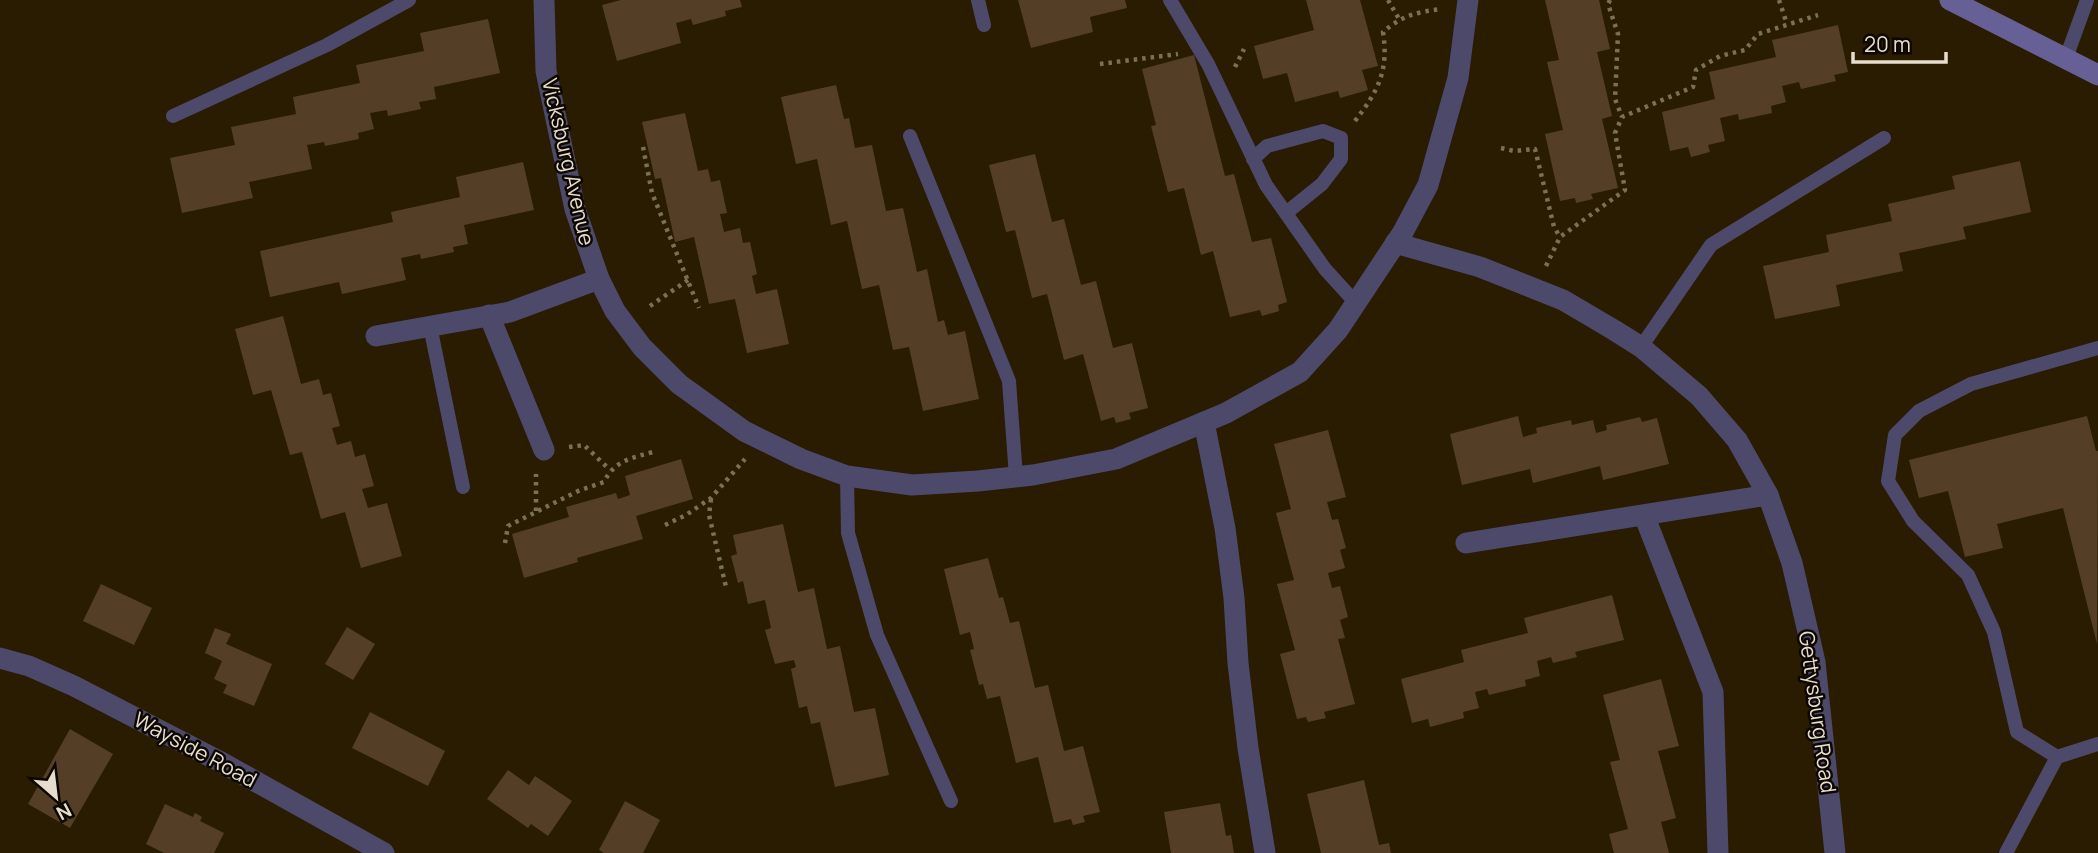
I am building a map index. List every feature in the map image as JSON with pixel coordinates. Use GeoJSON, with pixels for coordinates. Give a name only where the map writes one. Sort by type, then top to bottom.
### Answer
{"type":"FeatureCollection","features":[{"type":"Feature","properties":{"kind":"street","name":"Vicksburg Avenue"},"geometry":{"type":"LineString","coordinates":[[544,0],[546,71],[575,209],[599,279],[615,311],[642,347],[679,384],[744,431],[761,440],[847,476],[912,485],[1016,477],[1115,459],[1226,413],[1300,372],[1338,330],[1395,243],[1428,185],[1458,78],[1468,0]]}},
{"type":"Feature","properties":{"kind":"street"},"geometry":{"type":"LineString","coordinates":[[1950,0],[2098,75]]}},
{"type":"Feature","properties":{"kind":"street","name":"Gettysburg Road"},"geometry":{"type":"LineString","coordinates":[[1395,243],[1480,267],[1563,300],[1641,347],[1699,396],[1737,440],[1768,495],[1792,563],[1815,662],[1835,853]]}},
{"type":"Feature","properties":{"kind":"street"},"geometry":{"type":"LineString","coordinates":[[376,336],[510,312],[599,279]]}},
{"type":"Feature","properties":{"kind":"street"},"geometry":{"type":"LineString","coordinates":[[489,315],[544,450]]}},
{"type":"Feature","properties":{"kind":"street"},"geometry":{"type":"LineString","coordinates":[[1204,422],[1225,528],[1248,748],[1265,853]]}},
{"type":"Feature","properties":{"kind":"street"},"geometry":{"type":"LineString","coordinates":[[1465,543],[1768,495]]}},
{"type":"Feature","properties":{"kind":"street"},"geometry":{"type":"LineString","coordinates":[[1644,515],[1713,692],[1718,853]]}},
{"type":"Feature","properties":{"kind":"street","name":"Wayside Road"},"geometry":{"type":"LineString","coordinates":[[0,658],[29,666],[74,686],[219,761],[384,853]]}},
{"type":"Feature","properties":{"kind":"lane"},"geometry":{"type":"LineString","coordinates":[[173,116],[327,44],[410,0]]}},
{"type":"Feature","properties":{"kind":"lane"},"geometry":{"type":"LineString","coordinates":[[978,0],[984,25]]}},
{"type":"Feature","properties":{"kind":"lane"},"geometry":{"type":"LineString","coordinates":[[1170,0],[1208,64],[1266,185],[1325,269],[1356,303]]}},
{"type":"Feature","properties":{"kind":"lane"},"geometry":{"type":"LineString","coordinates":[[2066,58],[2087,0]]}},
{"type":"Feature","properties":{"kind":"lane"},"geometry":{"type":"LineString","coordinates":[[1253,159],[1268,146],[1323,131],[1341,138],[1341,159],[1322,184],[1286,213]]}},
{"type":"Feature","properties":{"kind":"lane"},"geometry":{"type":"LineString","coordinates":[[910,136],[1009,381],[1016,477]]}},
{"type":"Feature","properties":{"kind":"lane"},"geometry":{"type":"LineString","coordinates":[[1641,347],[1711,244],[1884,138]]}},
{"type":"Feature","properties":{"kind":"lane"},"geometry":{"type":"LineString","coordinates":[[430,326],[463,488]]}},
{"type":"Feature","properties":{"kind":"lane"},"geometry":{"type":"LineString","coordinates":[[2057,757],[2017,732],[1994,632],[1968,575],[1913,521],[1888,481],[1895,435],[1919,411],[1970,384],[2098,348]]}},
{"type":"Feature","properties":{"kind":"lane"},"geometry":{"type":"LineString","coordinates":[[847,476],[848,533],[877,635],[951,801]]}},
{"type":"Feature","properties":{"kind":"lane"},"geometry":{"type":"LineString","coordinates":[[2006,853],[2057,757],[2098,744]]}},
{"type":"Feature","properties":{"kind":"path"},"geometry":{"type":"LineString","coordinates":[[1388,0],[1399,19]]}},
{"type":"Feature","properties":{"kind":"path"},"geometry":{"type":"LineString","coordinates":[[1610,0],[1608,4],[1618,34],[1615,99],[1622,117]]}},
{"type":"Feature","properties":{"kind":"path"},"geometry":{"type":"LineString","coordinates":[[1779,0],[1787,24]]}},
{"type":"Feature","properties":{"kind":"path"},"geometry":{"type":"LineString","coordinates":[[1341,138],[1370,101],[1382,79],[1386,50],[1383,32],[1399,19],[1422,11],[1443,9]]}},
{"type":"Feature","properties":{"kind":"path"},"geometry":{"type":"LineString","coordinates":[[1539,290],[1547,264],[1560,237],[1625,190],[1615,133],[1622,117],[1693,87],[1696,70],[1720,56],[1745,50],[1758,34],[1818,15]]}},
{"type":"Feature","properties":{"kind":"path"},"geometry":{"type":"LineString","coordinates":[[1100,64],[1159,58],[1199,50]]}},
{"type":"Feature","properties":{"kind":"path"},"geometry":{"type":"LineString","coordinates":[[643,147],[652,193],[699,308]]}},
{"type":"Feature","properties":{"kind":"path"},"geometry":{"type":"LineString","coordinates":[[1501,148],[1514,151],[1535,149],[1554,227],[1560,237]]}},
{"type":"Feature","properties":{"kind":"path"},"geometry":{"type":"LineString","coordinates":[[650,306],[688,280]]}},
{"type":"Feature","properties":{"kind":"path"},"geometry":{"type":"LineString","coordinates":[[664,525],[687,515],[711,498],[761,440]]}},
{"type":"Feature","properties":{"kind":"path"},"geometry":{"type":"LineString","coordinates":[[505,543],[508,526],[578,491],[604,482],[610,470],[629,458],[653,452]]}},
{"type":"Feature","properties":{"kind":"path"},"geometry":{"type":"LineString","coordinates":[[711,498],[709,515],[726,587]]}},
{"type":"Feature","properties":{"kind":"building"},"geometry":{"type":"Polygon","coordinates":[[[621,0],[740,0],[742,7],[725,11],[726,16],[693,25],[691,19],[676,23],[681,43],[617,61],[602,5],[621,0]]]}},
{"type":"Feature","properties":{"kind":"building"},"geometry":{"type":"Polygon","coordinates":[[[1018,0],[1125,0],[1127,8],[1090,17],[1093,32],[1031,48],[1018,0]]]}},
{"type":"Feature","properties":{"kind":"building"},"geometry":{"type":"Polygon","coordinates":[[[1306,0],[1360,0],[1378,66],[1362,70],[1368,90],[1340,98],[1338,91],[1295,102],[1287,73],[1263,79],[1254,46],[1314,30],[1306,0]]]}},
{"type":"Feature","properties":{"kind":"building"},"geometry":{"type":"Polygon","coordinates":[[[1545,0],[1599,0],[1610,49],[1597,52],[1612,116],[1602,119],[1618,188],[1591,194],[1593,199],[1576,203],[1575,198],[1560,201],[1545,134],[1563,130],[1547,62],[1559,60],[1545,0]]]}},
{"type":"Feature","properties":{"kind":"building"},"geometry":{"type":"Polygon","coordinates":[[[488,19],[500,73],[434,87],[436,99],[419,102],[421,109],[388,116],[387,110],[370,113],[374,129],[358,133],[359,139],[325,146],[324,142],[307,145],[312,169],[249,182],[253,198],[182,213],[170,158],[235,145],[231,127],[296,114],[293,97],[360,83],[356,65],[424,51],[420,33],[488,19]]]}},
{"type":"Feature","properties":{"kind":"building"},"geometry":{"type":"Polygon","coordinates":[[[1838,25],[1848,72],[1834,75],[1836,81],[1801,89],[1799,82],[1782,86],[1786,102],[1771,106],[1772,113],[1739,120],[1738,114],[1720,118],[1725,141],[1708,145],[1710,152],[1691,157],[1688,147],[1670,151],[1662,112],[1715,99],[1709,72],[1776,57],[1772,40],[1838,25]]]}},
{"type":"Feature","properties":{"kind":"building"},"geometry":{"type":"Polygon","coordinates":[[[1194,55],[1225,176],[1234,174],[1252,242],[1271,238],[1287,302],[1278,305],[1279,311],[1262,316],[1260,310],[1230,317],[1213,251],[1201,255],[1184,188],[1168,192],[1151,126],[1156,125],[1142,69],[1194,55]]]}},
{"type":"Feature","properties":{"kind":"building"},"geometry":{"type":"Polygon","coordinates":[[[836,85],[844,119],[849,118],[855,148],[872,145],[886,211],[903,208],[917,272],[927,269],[938,322],[944,320],[948,335],[965,331],[979,399],[923,411],[909,347],[893,350],[879,285],[862,289],[847,221],[831,225],[817,159],[796,164],[781,97],[836,85]]]}},
{"type":"Feature","properties":{"kind":"building"},"geometry":{"type":"Polygon","coordinates":[[[685,113],[698,171],[708,169],[711,182],[720,180],[727,213],[720,214],[724,232],[740,228],[743,243],[750,242],[757,274],[752,276],[756,294],[777,289],[789,344],[747,353],[735,299],[709,304],[694,237],[675,242],[661,178],[655,179],[642,122],[685,113]]]}},
{"type":"Feature","properties":{"kind":"building"},"geometry":{"type":"Polygon","coordinates":[[[1035,154],[1052,222],[1064,219],[1081,285],[1096,281],[1113,348],[1132,343],[1148,408],[1129,413],[1131,419],[1116,423],[1114,417],[1101,421],[1083,354],[1064,360],[1047,294],[1032,298],[1015,230],[1006,232],[989,165],[1035,154]]]}},
{"type":"Feature","properties":{"kind":"building"},"geometry":{"type":"Polygon","coordinates":[[[2020,161],[2031,212],[1963,227],[1966,239],[1899,253],[1903,271],[1836,285],[1840,306],[1775,319],[1763,266],[1829,252],[1826,235],[1892,221],[1888,204],[1955,189],[1952,176],[2020,161]]]}},
{"type":"Feature","properties":{"kind":"building"},"geometry":{"type":"Polygon","coordinates":[[[523,162],[534,210],[464,225],[468,244],[453,247],[454,252],[421,259],[420,254],[401,258],[406,280],[342,294],[339,282],[270,297],[260,251],[393,222],[391,212],[460,197],[456,177],[523,162]]]}},
{"type":"Feature","properties":{"kind":"building"},"geometry":{"type":"Polygon","coordinates":[[[283,316],[301,384],[319,379],[323,395],[331,393],[340,426],[332,428],[337,445],[351,441],[355,457],[365,454],[374,486],[362,489],[368,508],[387,503],[402,556],[361,568],[345,512],[321,519],[302,452],[290,455],[271,390],[253,395],[235,329],[283,316]]]}},
{"type":"Feature","properties":{"kind":"building"},"geometry":{"type":"Polygon","coordinates":[[[1518,416],[1523,437],[1537,433],[1536,428],[1571,420],[1572,425],[1593,420],[1596,433],[1607,430],[1606,425],[1640,417],[1642,422],[1657,418],[1669,464],[1603,480],[1600,466],[1533,483],[1530,469],[1462,485],[1450,434],[1518,416]]]}},
{"type":"Feature","properties":{"kind":"building"},"geometry":{"type":"Polygon","coordinates":[[[2087,416],[2098,451],[2097,644],[2063,508],[1997,524],[2003,548],[1965,557],[1948,491],[1919,498],[1909,460],[2087,416]]]}},
{"type":"Feature","properties":{"kind":"building"},"geometry":{"type":"Polygon","coordinates":[[[1328,430],[1346,497],[1327,502],[1332,520],[1338,519],[1346,548],[1340,550],[1345,568],[1328,573],[1332,588],[1340,586],[1348,617],[1340,620],[1345,638],[1338,639],[1355,704],[1324,712],[1326,718],[1308,722],[1306,717],[1297,719],[1280,654],[1295,650],[1277,584],[1294,580],[1276,513],[1291,509],[1274,444],[1328,430]]]}},
{"type":"Feature","properties":{"kind":"building"},"geometry":{"type":"Polygon","coordinates":[[[681,459],[693,499],[636,516],[643,539],[577,558],[578,562],[524,578],[512,534],[569,517],[566,507],[616,493],[618,499],[630,495],[625,476],[681,459]]]}},
{"type":"Feature","properties":{"kind":"building"},"geometry":{"type":"Polygon","coordinates":[[[783,524],[798,592],[814,588],[827,649],[840,646],[854,712],[875,708],[889,775],[835,787],[820,722],[811,724],[807,706],[799,708],[791,669],[796,667],[794,660],[775,664],[765,630],[771,628],[765,600],[748,604],[743,581],[738,583],[731,556],[737,554],[733,535],[783,524]]]}},
{"type":"Feature","properties":{"kind":"building"},"geometry":{"type":"Polygon","coordinates":[[[988,558],[999,598],[1003,597],[1010,623],[1019,621],[1035,688],[1048,685],[1064,751],[1083,746],[1100,812],[1083,816],[1085,822],[1073,825],[1071,819],[1054,823],[1038,757],[1016,763],[1000,696],[987,699],[983,684],[979,685],[970,650],[974,649],[970,632],[960,635],[944,569],[988,558]]]}},
{"type":"Feature","properties":{"kind":"building"},"geometry":{"type":"Polygon","coordinates":[[[101,584],[152,608],[134,645],[83,621],[101,584]]]}},
{"type":"Feature","properties":{"kind":"building"},"geometry":{"type":"Polygon","coordinates":[[[1612,595],[1624,640],[1575,652],[1577,657],[1553,663],[1551,657],[1537,661],[1540,676],[1525,680],[1526,686],[1489,695],[1487,689],[1475,692],[1479,708],[1463,712],[1464,718],[1430,727],[1428,719],[1412,723],[1401,679],[1464,662],[1461,650],[1528,633],[1524,618],[1612,595]]]}},
{"type":"Feature","properties":{"kind":"building"},"geometry":{"type":"Polygon","coordinates":[[[347,627],[375,644],[353,680],[325,664],[347,627]]]}},
{"type":"Feature","properties":{"kind":"building"},"geometry":{"type":"Polygon","coordinates":[[[215,628],[231,634],[226,644],[272,664],[254,706],[223,693],[227,685],[214,679],[222,661],[205,653],[215,628]]]}},
{"type":"Feature","properties":{"kind":"building"},"geometry":{"type":"Polygon","coordinates":[[[1661,679],[1679,746],[1658,751],[1676,818],[1661,822],[1669,853],[1614,853],[1609,834],[1628,829],[1610,762],[1620,760],[1603,695],[1661,679]]]}},
{"type":"Feature","properties":{"kind":"building"},"geometry":{"type":"Polygon","coordinates":[[[370,712],[445,751],[428,786],[352,748],[370,712]]]}},
{"type":"Feature","properties":{"kind":"building"},"geometry":{"type":"Polygon","coordinates":[[[70,729],[113,754],[70,828],[28,804],[70,729]]]}},
{"type":"Feature","properties":{"kind":"building"},"geometry":{"type":"Polygon","coordinates":[[[508,770],[529,785],[535,776],[572,801],[548,836],[531,824],[528,828],[487,799],[508,770]]]}},
{"type":"Feature","properties":{"kind":"building"},"geometry":{"type":"Polygon","coordinates":[[[1364,780],[1379,845],[1389,843],[1391,853],[1321,853],[1307,794],[1364,780]]]}},
{"type":"Feature","properties":{"kind":"building"},"geometry":{"type":"Polygon","coordinates":[[[625,801],[660,820],[643,853],[604,853],[599,850],[625,801]]]}},
{"type":"Feature","properties":{"kind":"building"},"geometry":{"type":"Polygon","coordinates":[[[1220,803],[1226,836],[1231,835],[1234,853],[1171,853],[1164,812],[1220,803]]]}},
{"type":"Feature","properties":{"kind":"building"},"geometry":{"type":"Polygon","coordinates":[[[165,804],[193,817],[195,813],[202,817],[200,821],[224,833],[214,853],[164,853],[146,844],[165,804]]]}}]}
